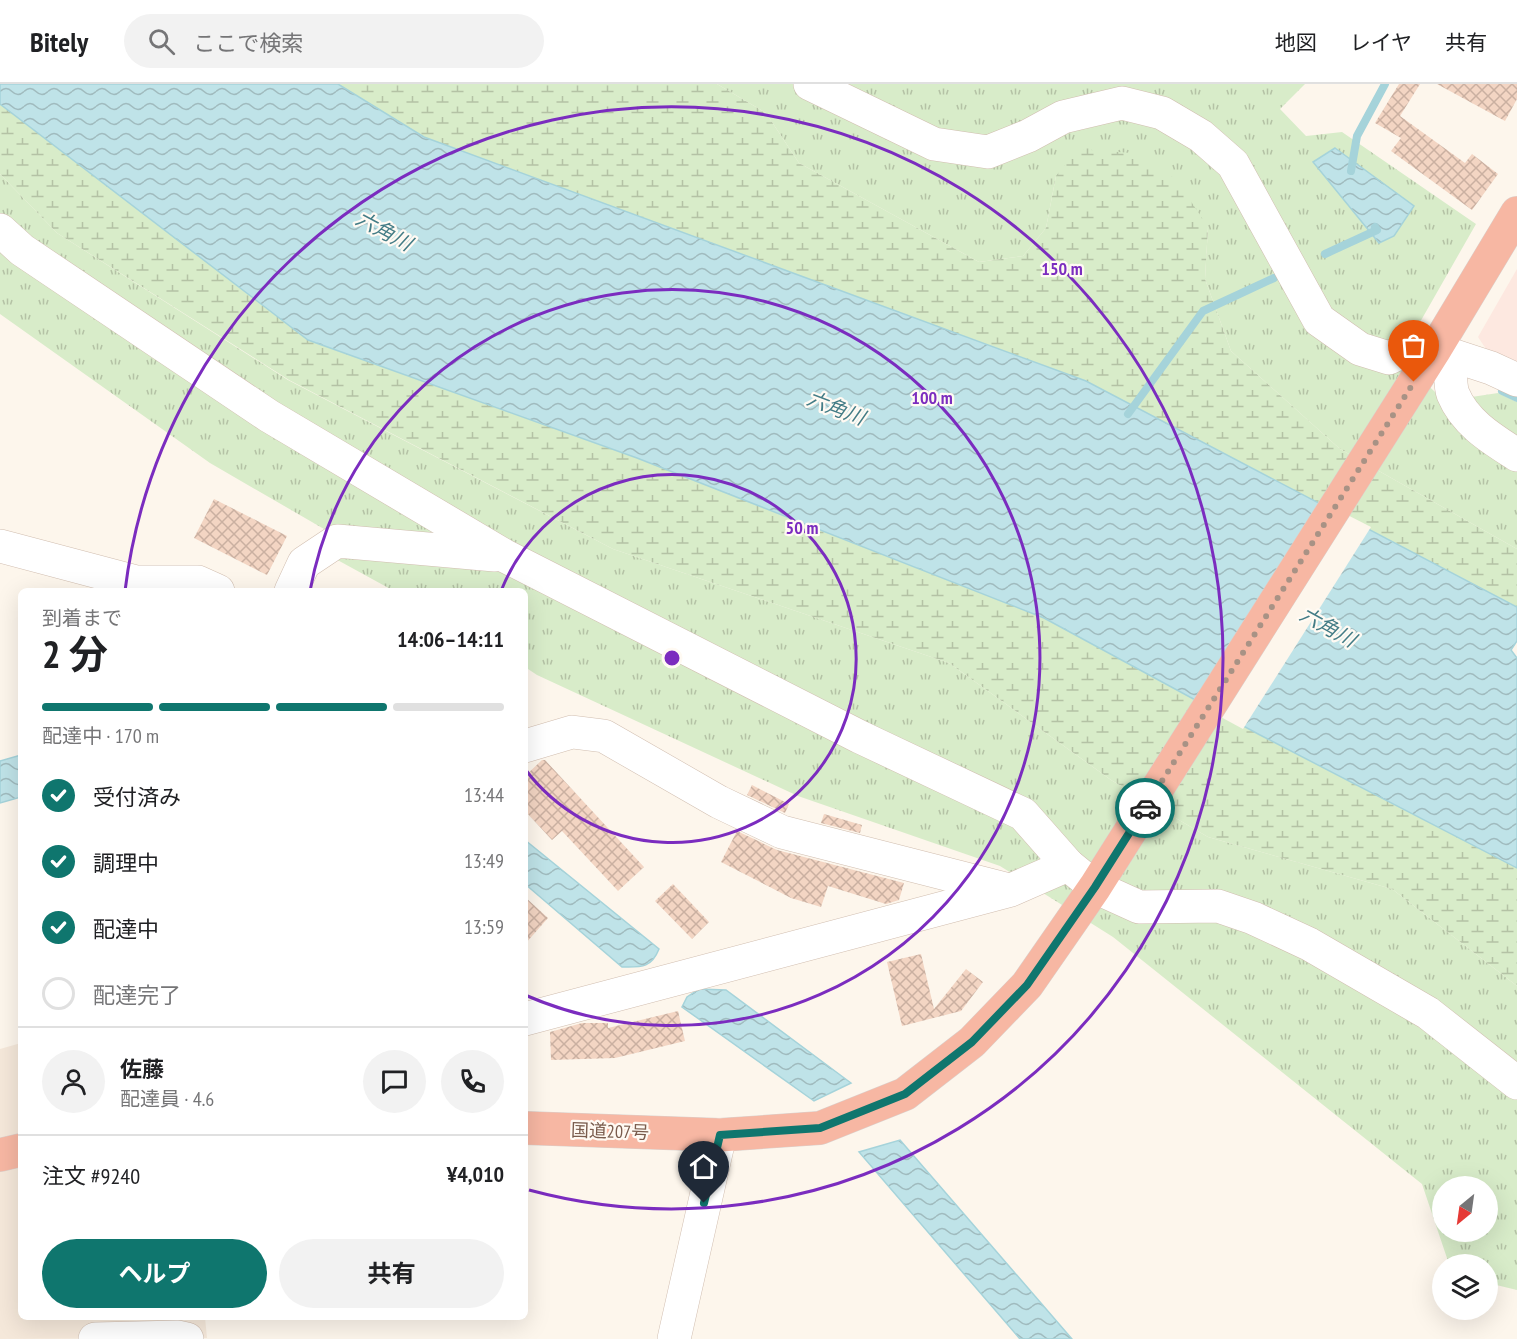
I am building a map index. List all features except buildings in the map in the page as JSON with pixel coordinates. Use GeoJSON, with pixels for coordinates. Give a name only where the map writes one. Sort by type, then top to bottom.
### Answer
{"type":"FeatureCollection","features":[{"type":"Feature","properties":{"kind":"highway","name":"国道207号"},"geometry":{"type":"LineString","coordinates":[[528,1128],[720,1135],[820,1128],[905,1094],[972,1042],[1027,985],[1103,874],[1434,351],[1517,213]]}},
{"type":"Feature","properties":{"kind":"highway"},"geometry":{"type":"LineString","coordinates":[[0,1155],[18,1151]]}},
{"type":"Feature","properties":{"kind":"street"},"geometry":{"type":"LineString","coordinates":[[810,84],[934,144],[988,152],[1028,136],[1063,117],[1122,103],[1162,113],[1201,136],[1233,164],[1320,320],[1360,349],[1389,358],[1418,344],[1434,351],[1481,364],[1517,380]]}},
{"type":"Feature","properties":{"kind":"street"},"geometry":{"type":"LineString","coordinates":[[0,230],[22,249],[269,416],[505,556],[860,737],[1023,814],[1068,865],[1103,874],[1139,907],[1218,906],[1253,918],[1309,944],[1428,1013],[1517,1083]]}},
{"type":"Feature","properties":{"kind":"street"},"geometry":{"type":"LineString","coordinates":[[1434,351],[1450,365],[1452,392],[1464,413],[1480,431],[1517,455]]}},
{"type":"Feature","properties":{"kind":"street"},"geometry":{"type":"LineString","coordinates":[[292,588],[304,564],[336,541],[505,556]]}},
{"type":"Feature","properties":{"kind":"street"},"geometry":{"type":"LineString","coordinates":[[0,546],[136,582],[198,582],[211,588]]}},
{"type":"Feature","properties":{"kind":"street"},"geometry":{"type":"LineString","coordinates":[[528,745],[572,732],[604,736],[719,802],[782,832],[1011,891]]}},
{"type":"Feature","properties":{"kind":"street"},"geometry":{"type":"LineString","coordinates":[[528,1018],[1011,891],[1068,865]]}},
{"type":"Feature","properties":{"kind":"street"},"geometry":{"type":"LineString","coordinates":[[674,1339],[720,1135]]}},
{"type":"Feature","properties":{"kind":"street"},"geometry":{"type":"LineString","coordinates":[[95,1339],[178,1337],[187,1339]]}},
{"type":"Feature","properties":{"kind":"shaded area"},"geometry":{"type":"Polygon","coordinates":[[[1517,269],[1517,369],[1490,355],[1478,337],[1517,269]]]}},
{"type":"Feature","properties":{"kind":"shaded area"},"geometry":{"type":"Polygon","coordinates":[[[18,1044],[18,1320],[205,1320],[207,1338],[0,1339],[0,1049],[18,1044]]]}},
{"type":"Feature","properties":{"kind":"green space"},"geometry":{"type":"Polygon","coordinates":[[[338,84],[717,84],[766,113],[799,163],[979,262],[1023,256],[1046,228],[1056,176],[1077,149],[1132,153],[1176,179],[1208,227],[1205,279],[1231,351],[1340,449],[1517,549],[1517,607],[1086,381],[424,137],[338,84]]]}},
{"type":"Feature","properties":{"kind":"green space"},"geometry":{"type":"Polygon","coordinates":[[[717,84],[1305,84],[1280,109],[1306,136],[1342,132],[1476,224],[1399,359],[1445,401],[1498,393],[1517,402],[1517,549],[1340,449],[1231,351],[1205,279],[1208,227],[1056,176],[1046,228],[1023,256],[979,262],[799,163],[766,113],[717,84]]]}},
{"type":"Feature","properties":{"kind":"green space"},"geometry":{"type":"Polygon","coordinates":[[[0,104],[308,340],[637,458],[1044,618],[1260,735],[1517,868],[1517,986],[1392,889],[1208,837],[1111,780],[949,663],[613,549],[289,380],[57,233],[0,174],[0,104]]]}},
{"type":"Feature","properties":{"kind":"green space"},"geometry":{"type":"Polygon","coordinates":[[[0,174],[57,233],[288,380],[613,549],[949,663],[1111,780],[1208,837],[1392,889],[1517,986],[1517,1290],[1498,1285],[1498,1254],[1446,1254],[1442,1242],[1498,1242],[1498,1176],[1432,1176],[1432,1214],[1422,1184],[1113,937],[1000,866],[798,796],[537,675],[528,669],[528,588],[389,588],[332,557],[324,529],[210,463],[0,314],[0,174]]]}},
{"type":"Feature","properties":{"kind":"water","name":"六角川"},"geometry":{"type":"Polygon","coordinates":[[[0,84],[338,84],[424,137],[1086,381],[1517,607],[1517,641],[1511,650],[1517,658],[1517,868],[1260,735],[1044,618],[637,458],[308,340],[0,104],[0,84]]]}},
{"type":"Feature","properties":{"kind":"water"},"geometry":{"type":"Polygon","coordinates":[[[1335,148],[1414,206],[1394,236],[1379,243],[1313,162],[1335,148]]]}},
{"type":"Feature","properties":{"kind":"water"},"geometry":{"type":"Polygon","coordinates":[[[18,756],[18,798],[0,803],[0,761],[18,756]]]}},
{"type":"Feature","properties":{"kind":"water"},"geometry":{"type":"Polygon","coordinates":[[[528,842],[659,949],[656,956],[644,966],[622,967],[528,887],[528,842]]]}},
{"type":"Feature","properties":{"kind":"water"},"geometry":{"type":"Polygon","coordinates":[[[699,989],[726,990],[851,1083],[814,1101],[682,1007],[687,997],[699,989]]]}},
{"type":"Feature","properties":{"kind":"water"},"geometry":{"type":"Polygon","coordinates":[[[900,1140],[1072,1339],[1020,1339],[859,1152],[900,1140]]]}},
{"type":"Feature","properties":{"kind":"pier"},"geometry":{"type":"Polygon","coordinates":[[[1320,501],[1371,527],[1243,729],[1193,702],[1320,501]]]}},
{"type":"Feature","properties":{"kind":"waterway"},"geometry":{"type":"LineString","coordinates":[[1351,171],[1357,136],[1385,84]]}},
{"type":"Feature","properties":{"kind":"waterway"},"geometry":{"type":"LineString","coordinates":[[1325,254],[1377,230],[1375,227]]}},
{"type":"Feature","properties":{"kind":"waterway"},"geometry":{"type":"LineString","coordinates":[[1128,414],[1203,311],[1274,278]]}},
{"type":"Feature","properties":{"kind":"waterway"},"geometry":{"type":"LineString","coordinates":[[1502,391],[1517,398]]}},
{"type":"Feature","properties":{"kind":"way so far"},"geometry":{"type":"LineString","coordinates":[[1145,808],[1414,382]]}},
{"type":"Feature","properties":{"kind":"route"},"geometry":{"type":"LineString","coordinates":[[704,1203],[720,1135],[820,1128],[905,1094],[972,1042],[1027,985],[1095,887],[1145,808]]}}]}
